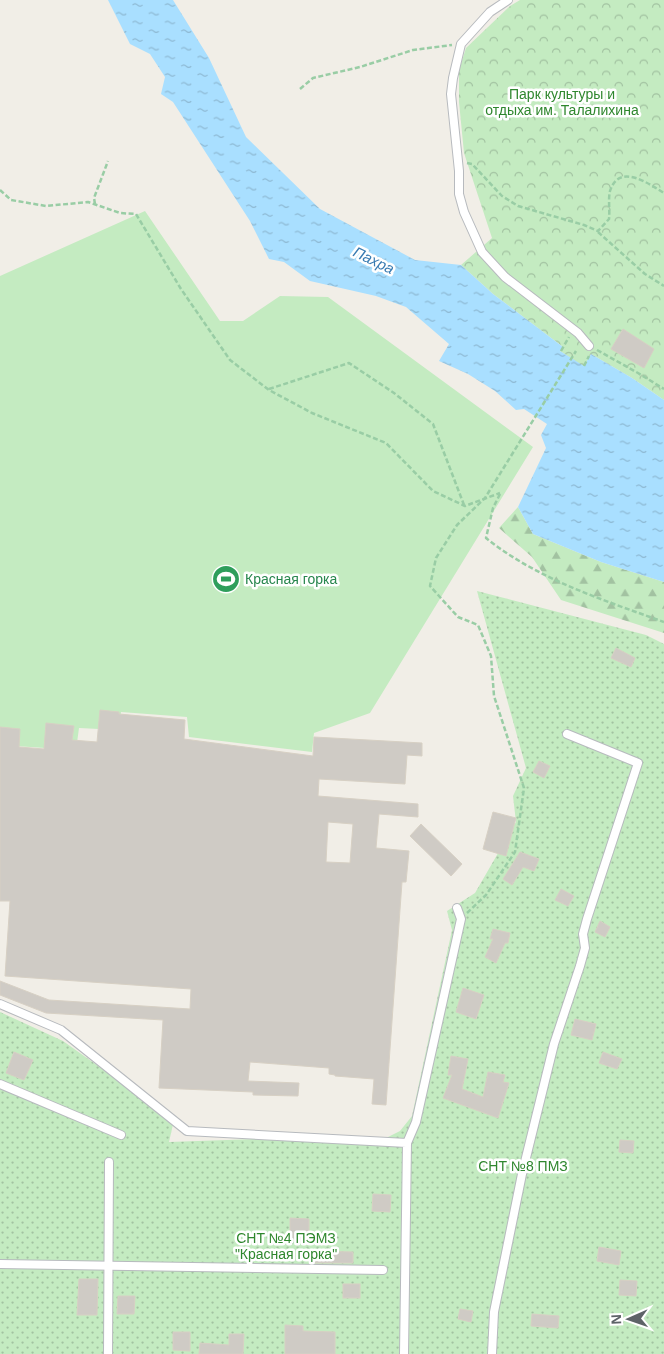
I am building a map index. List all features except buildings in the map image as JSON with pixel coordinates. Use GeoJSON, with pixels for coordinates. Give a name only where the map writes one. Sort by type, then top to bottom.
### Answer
{"type":"FeatureCollection","features":[{"type":"Feature","properties":{"kind":"lane"},"geometry":{"type":"LineString","coordinates":[[508,0],[490,12],[461,44],[451,94],[459,171],[459,194],[464,212],[482,252],[505,276],[578,333],[590,349]]}},
{"type":"Feature","properties":{"kind":"lane"},"geometry":{"type":"LineString","coordinates":[[492,1354],[494,1312],[522,1174],[554,1044],[585,948],[583,934],[587,919],[638,763],[567,734]]}},
{"type":"Feature","properties":{"kind":"lane"},"geometry":{"type":"LineString","coordinates":[[404,1354],[407,1143],[416,1122],[461,919],[457,908]]}},
{"type":"Feature","properties":{"kind":"lane"},"geometry":{"type":"LineString","coordinates":[[0,1004],[61,1030],[187,1131],[407,1143]]}},
{"type":"Feature","properties":{"kind":"lane"},"geometry":{"type":"LineString","coordinates":[[0,1084],[120,1135]]}},
{"type":"Feature","properties":{"kind":"lane"},"geometry":{"type":"LineString","coordinates":[[108,1354],[110,1162]]}},
{"type":"Feature","properties":{"kind":"lane"},"geometry":{"type":"LineString","coordinates":[[0,1264],[382,1270]]}},
{"type":"Feature","properties":{"kind":"path"},"geometry":{"type":"LineString","coordinates":[[300,89],[313,78],[360,67],[413,50],[461,44]]}},
{"type":"Feature","properties":{"kind":"path"},"geometry":{"type":"LineString","coordinates":[[95,204],[94,198],[108,160]]}},
{"type":"Feature","properties":{"kind":"path"},"geometry":{"type":"LineString","coordinates":[[459,171],[468,162],[502,196],[518,206],[584,225],[598,231],[645,274],[664,286]]}},
{"type":"Feature","properties":{"kind":"path"},"geometry":{"type":"LineString","coordinates":[[598,231],[609,219],[610,191],[616,180],[623,177],[639,178],[664,193]]}},
{"type":"Feature","properties":{"kind":"path"},"geometry":{"type":"LineString","coordinates":[[0,190],[11,200],[46,206],[88,202],[120,213],[136,214],[181,289],[230,360],[268,390],[312,413],[386,443],[432,491],[465,506],[500,493],[493,508],[486,538],[505,553],[556,579],[614,604],[664,622]]}},
{"type":"Feature","properties":{"kind":"path"},"geometry":{"type":"LineString","coordinates":[[561,351],[570,337]]}},
{"type":"Feature","properties":{"kind":"path"},"geometry":{"type":"LineString","coordinates":[[584,366],[590,349],[638,373],[664,389]]}},
{"type":"Feature","properties":{"kind":"path"},"geometry":{"type":"LineString","coordinates":[[461,919],[486,895],[515,852],[524,788],[494,696],[491,656],[478,624],[458,616],[430,586],[436,558],[457,525],[485,498],[576,351]]}},
{"type":"Feature","properties":{"kind":"path"},"geometry":{"type":"LineString","coordinates":[[268,390],[349,363],[394,393],[433,424],[465,506]]}},
{"type":"Feature","properties":{"kind":"green space","name":"Парк культуры и отдыха им. Талалихина"},"geometry":{"type":"Polygon","coordinates":[[[520,0],[664,0],[664,400],[632,378],[591,354],[584,367],[560,351],[563,347],[493,294],[461,265],[492,238],[464,153],[459,102],[459,70],[466,48],[510,6],[520,0]]]}},
{"type":"Feature","properties":{"kind":"green space","name":"Красная горка"},"geometry":{"type":"Polygon","coordinates":[[[145,211],[220,321],[243,321],[280,296],[328,297],[533,447],[370,713],[314,733],[312,752],[189,737],[187,717],[121,712],[119,730],[79,728],[76,750],[0,745],[0,276],[145,211]]]}},
{"type":"Feature","properties":{"kind":"green space"},"geometry":{"type":"Polygon","coordinates":[[[518,507],[533,534],[601,562],[664,582],[664,633],[561,600],[532,557],[499,528],[518,507]]]}},
{"type":"Feature","properties":{"kind":"green space"},"geometry":{"type":"Polygon","coordinates":[[[477,591],[646,635],[664,644],[664,1354],[0,1354],[0,1012],[63,1041],[174,1120],[169,1142],[283,1138],[382,1140],[400,1131],[412,1116],[452,930],[447,911],[475,893],[516,822],[513,796],[526,768],[477,591]]]}},
{"type":"Feature","properties":{"kind":"water","name":"Пахра"},"geometry":{"type":"Polygon","coordinates":[[[108,0],[173,0],[209,58],[246,137],[320,209],[415,260],[461,265],[493,294],[563,347],[560,351],[584,366],[591,354],[632,378],[664,400],[664,582],[601,562],[533,534],[518,507],[546,448],[541,435],[547,424],[524,409],[516,410],[495,391],[468,374],[439,361],[449,344],[406,307],[376,296],[310,281],[284,262],[269,259],[250,221],[173,102],[161,94],[165,77],[150,54],[130,44],[108,0]]]}},
{"type":"Feature","properties":{"kind":"place","name":"Красная горка"},"geometry":{"type":"Point","coordinates":[226,579]}},
{"type":"Feature","properties":{"kind":"park label","name":"СНТ №8 ПМЗ"},"geometry":{"type":"Point","coordinates":[523,1166]}},
{"type":"Feature","properties":{"kind":"park label","name":"СНТ №4 ПЭМЗ \"Красная горка\""},"geometry":{"type":"Point","coordinates":[286,1246]}}]}
